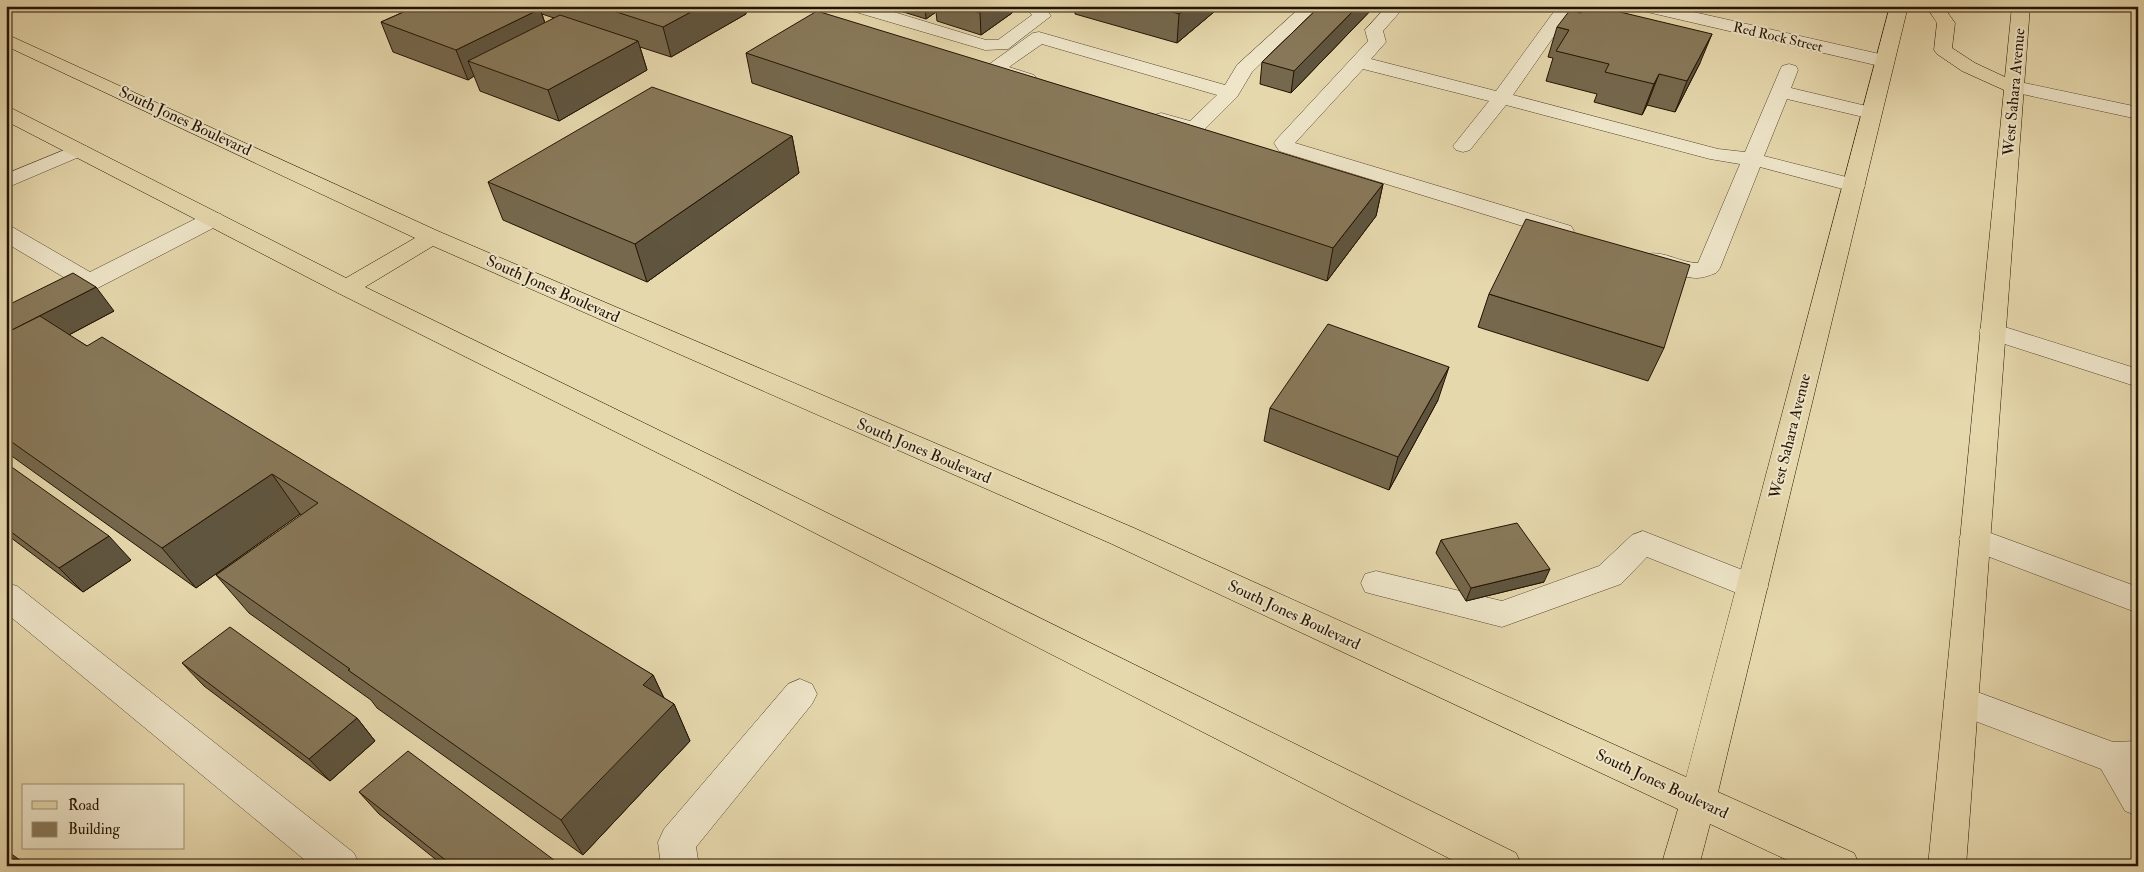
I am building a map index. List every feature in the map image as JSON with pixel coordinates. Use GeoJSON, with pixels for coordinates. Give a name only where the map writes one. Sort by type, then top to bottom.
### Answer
{"type":"FeatureCollection","features":[{"type":"Feature","properties":{"kind":"main road","name":"West Sahara Avenue"},"geometry":{"type":"LineString","coordinates":[[1680,866],[1899,6]]}},
{"type":"Feature","properties":{"kind":"main road"},"geometry":{"type":"LineString","coordinates":[[1934,6],[1946,23],[1943,50],[1960,63],[1984,76],[2014,87]]}},
{"type":"Feature","properties":{"kind":"main road","name":"West Sahara Avenue"},"geometry":{"type":"LineString","coordinates":[[1947,866],[2021,6]]}},
{"type":"Feature","properties":{"kind":"main road","name":"South Jones Boulevard"},"geometry":{"type":"LineString","coordinates":[[6,39],[432,236],[1123,536],[1841,866]]}},
{"type":"Feature","properties":{"kind":"main road"},"geometry":{"type":"LineString","coordinates":[[6,113],[346,288],[710,467],[1503,866]]}},
{"type":"Feature","properties":{"kind":"main road"},"geometry":{"type":"LineString","coordinates":[[346,288],[432,236]]}},
{"type":"Feature","properties":{"kind":"street"},"geometry":{"type":"LineString","coordinates":[[856,6],[985,45],[1002,45],[1042,16],[1037,8],[1032,6]]}},
{"type":"Feature","properties":{"kind":"street"},"geometry":{"type":"LineString","coordinates":[[1147,115],[1194,130],[1230,93],[1244,69],[1312,6]]}},
{"type":"Feature","properties":{"kind":"street"},"geometry":{"type":"LineString","coordinates":[[1397,6],[1374,30],[1377,42],[1284,143],[1286,147],[1580,236]]}},
{"type":"Feature","properties":{"kind":"street","name":"Red Rock Street"},"geometry":{"type":"LineString","coordinates":[[1643,6],[1884,61]]}},
{"type":"Feature","properties":{"kind":"street"},"geometry":{"type":"LineString","coordinates":[[1463,146],[1501,98],[1564,10]]}},
{"type":"Feature","properties":{"kind":"street"},"geometry":{"type":"LineString","coordinates":[[1042,84],[995,69],[1039,36],[1230,93]]}},
{"type":"Feature","properties":{"kind":"street"},"geometry":{"type":"LineString","coordinates":[[1359,62],[1717,155],[1752,159],[1854,186]]}},
{"type":"Feature","properties":{"kind":"street"},"geometry":{"type":"LineString","coordinates":[[1637,253],[1694,270],[1704,271],[1708,268],[1789,70]]}},
{"type":"Feature","properties":{"kind":"street"},"geometry":{"type":"LineString","coordinates":[[2014,87],[2138,113]]}},
{"type":"Feature","properties":{"kind":"street"},"geometry":{"type":"LineString","coordinates":[[1780,91],[1872,113]]}},
{"type":"Feature","properties":{"kind":"street"},"geometry":{"type":"LineString","coordinates":[[6,182],[80,150]]}},
{"type":"Feature","properties":{"kind":"street"},"geometry":{"type":"LineString","coordinates":[[6,325],[213,219]]}},
{"type":"Feature","properties":{"kind":"street"},"geometry":{"type":"LineString","coordinates":[[11,242],[90,282]]}},
{"type":"Feature","properties":{"kind":"street"},"geometry":{"type":"LineString","coordinates":[[1992,331],[2138,378]]}},
{"type":"Feature","properties":{"kind":"street"},"geometry":{"type":"LineString","coordinates":[[1974,539],[2138,600]]}},
{"type":"Feature","properties":{"kind":"street"},"geometry":{"type":"LineString","coordinates":[[1376,583],[1502,614],[1610,575],[1643,543],[1752,588]]}},
{"type":"Feature","properties":{"kind":"street"},"geometry":{"type":"LineString","coordinates":[[6,595],[341,866]]}},
{"type":"Feature","properties":{"kind":"street"},"geometry":{"type":"LineString","coordinates":[[680,866],[677,842],[800,694]]}},
{"type":"Feature","properties":{"kind":"street"},"geometry":{"type":"LineString","coordinates":[[1961,701],[2126,757],[2138,799]]}},
{"type":"Feature","properties":{"kind":"building"},"geometry":{"type":"Polygon","coordinates":[[[417,6],[532,6],[540,9],[456,50],[381,22],[417,6]]]}},
{"type":"Feature","properties":{"kind":"building"},"geometry":{"type":"Polygon","coordinates":[[[598,6],[702,6],[663,27],[598,6]]]}},
{"type":"Feature","properties":{"kind":"building"},"geometry":{"type":"Polygon","coordinates":[[[956,6],[990,6],[980,13],[956,6]]]}},
{"type":"Feature","properties":{"kind":"building"},"geometry":{"type":"Polygon","coordinates":[[[1152,6],[1188,6],[1179,14],[1152,6]]]}},
{"type":"Feature","properties":{"kind":"building"},"geometry":{"type":"Polygon","coordinates":[[[1320,6],[1358,6],[1294,71],[1262,62],[1320,6]]]}},
{"type":"Feature","properties":{"kind":"building"},"geometry":{"type":"Polygon","coordinates":[[[1586,6],[1595,6],[1712,34],[1687,81],[1659,74],[1654,84],[1605,72],[1609,64],[1556,51],[1569,30],[1557,27],[1570,10],[1581,13],[1586,6]]]}},
{"type":"Feature","properties":{"kind":"building"},"geometry":{"type":"Polygon","coordinates":[[[817,11],[1383,184],[1333,248],[746,53],[817,11]]]}},
{"type":"Feature","properties":{"kind":"building"},"geometry":{"type":"Polygon","coordinates":[[[560,15],[638,41],[548,90],[468,61],[560,15]]]}},
{"type":"Feature","properties":{"kind":"building"},"geometry":{"type":"Polygon","coordinates":[[[652,87],[792,136],[635,244],[488,182],[652,87]]]}},
{"type":"Feature","properties":{"kind":"building"},"geometry":{"type":"Polygon","coordinates":[[[1526,219],[1690,265],[1664,348],[1489,294],[1526,219]]]}},
{"type":"Feature","properties":{"kind":"building"},"geometry":{"type":"Polygon","coordinates":[[[73,273],[96,287],[6,333],[6,306],[73,273]]]}},
{"type":"Feature","properties":{"kind":"building"},"geometry":{"type":"Polygon","coordinates":[[[40,316],[87,346],[102,337],[653,675],[643,685],[674,704],[561,820],[216,575],[318,503],[272,474],[162,548],[6,438],[6,333],[40,316]]]}},
{"type":"Feature","properties":{"kind":"building"},"geometry":{"type":"Polygon","coordinates":[[[1328,324],[1449,367],[1398,457],[1270,408],[1328,324]]]}},
{"type":"Feature","properties":{"kind":"building"},"geometry":{"type":"Polygon","coordinates":[[[6,463],[109,536],[59,568],[6,528],[6,463]]]}},
{"type":"Feature","properties":{"kind":"building"},"geometry":{"type":"Polygon","coordinates":[[[1517,523],[1550,569],[1471,588],[1441,540],[1517,523]]]}},
{"type":"Feature","properties":{"kind":"building"},"geometry":{"type":"Polygon","coordinates":[[[230,627],[357,718],[309,759],[182,663],[230,627]]]}},
{"type":"Feature","properties":{"kind":"building"},"geometry":{"type":"Polygon","coordinates":[[[408,751],[558,863],[555,866],[453,866],[359,792],[408,751]]]}},
{"type":"Feature","properties":{"kind":"building"},"geometry":{"type":"Polygon","coordinates":[[[6,852],[20,866],[6,866],[6,852]]]}}]}
